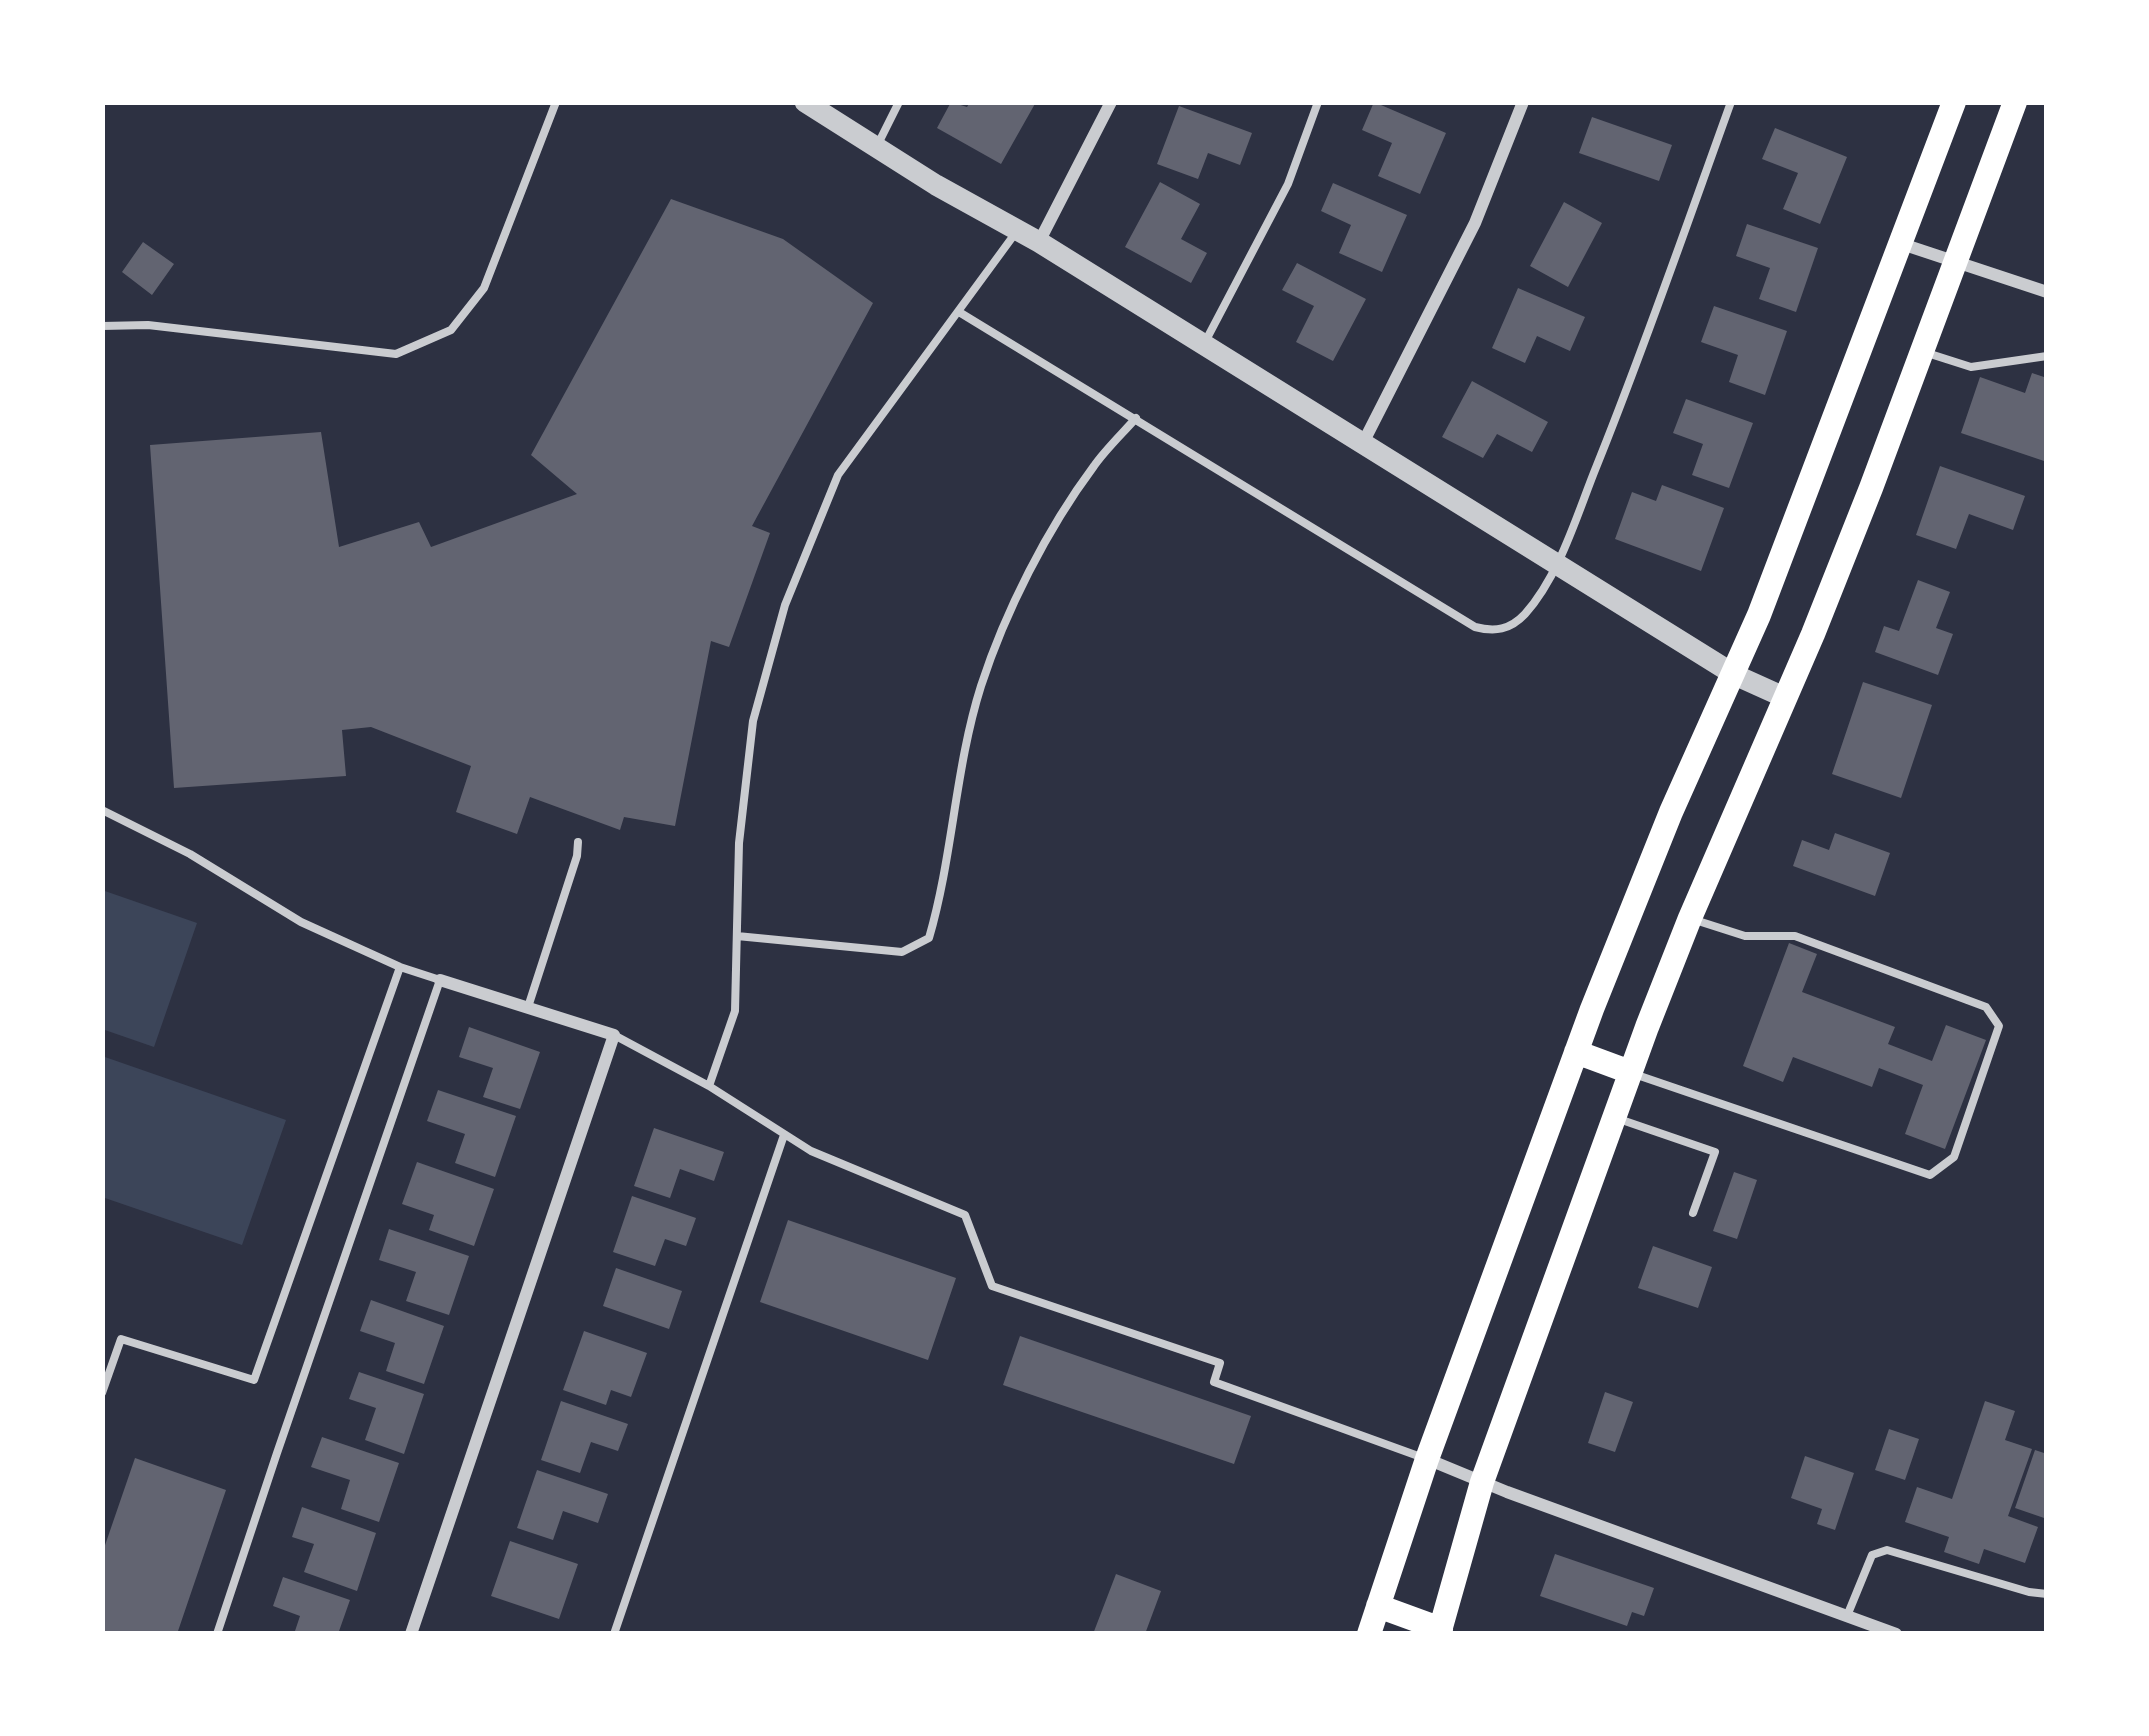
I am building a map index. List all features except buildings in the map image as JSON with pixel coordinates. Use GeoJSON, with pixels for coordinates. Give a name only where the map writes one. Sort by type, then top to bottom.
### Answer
{"type":"FeatureCollection","features":[{"type":"Feature","properties":{"kind":"main road"},"geometry":{"type":"LineString","coordinates":[[1369,1634],[1427,1459],[1576,1052],[1671,812],[1735,675],[1803,505],[1954,102]]}},
{"type":"Feature","properties":{"kind":"main road"},"geometry":{"type":"LineString","coordinates":[[1378,1606],[1440,1632],[1482,1482],[1630,1072],[1871,488],[2015,102]]}},
{"type":"Feature","properties":{"kind":"main road"},"geometry":{"type":"LineString","coordinates":[[1576,1052],[1630,1072]]}},
{"type":"Feature","properties":{"kind":"street"},"geometry":{"type":"LineString","coordinates":[[805,102],[1735,675],[1786,698]]}},
{"type":"Feature","properties":{"kind":"street"},"geometry":{"type":"LineString","coordinates":[[1039,242],[1111,102]]}},
{"type":"Feature","properties":{"kind":"street"},"geometry":{"type":"LineString","coordinates":[[1364,443],[1475,223],[1523,102]]}},
{"type":"Feature","properties":{"kind":"street"},"geometry":{"type":"LineString","coordinates":[[1902,244],[2047,292]]}},
{"type":"Feature","properties":{"kind":"street"},"geometry":{"type":"LineString","coordinates":[[411,1634],[614,1035],[440,980]]}},
{"type":"Feature","properties":{"kind":"street"},"geometry":{"type":"LineString","coordinates":[[1427,1459],[1896,1634]]}},
{"type":"Feature","properties":{"kind":"lane"},"geometry":{"type":"LineString","coordinates":[[102,326],[148,325],[396,354],[451,330],[484,287],[556,102]]}},
{"type":"Feature","properties":{"kind":"lane"},"geometry":{"type":"LineString","coordinates":[[876,147],[899,102]]}},
{"type":"Feature","properties":{"kind":"lane"},"geometry":{"type":"LineString","coordinates":[[1204,344],[1288,184],[1318,102]]}},
{"type":"Feature","properties":{"kind":"lane"},"geometry":{"type":"LineString","coordinates":[[959,312],[1475,626],[1506,629],[1524,614],[1556,566],[1632,379],[1731,102]]}},
{"type":"Feature","properties":{"kind":"lane"},"geometry":{"type":"LineString","coordinates":[[709,1086],[735,1012],[739,843],[753,721],[785,605],[838,476],[1018,230]]}},
{"type":"Feature","properties":{"kind":"lane"},"geometry":{"type":"LineString","coordinates":[[1922,352],[1971,368],[2047,356]]}},
{"type":"Feature","properties":{"kind":"lane"},"geometry":{"type":"LineString","coordinates":[[737,937],[902,952],[928,938],[980,688],[1008,617],[1051,533],[1094,466],[1136,418]]}},
{"type":"Feature","properties":{"kind":"lane"},"geometry":{"type":"LineString","coordinates":[[102,810],[190,854],[301,922],[440,980],[217,1634]]}},
{"type":"Feature","properties":{"kind":"lane"},"geometry":{"type":"LineString","coordinates":[[528,1007],[578,842]]}},
{"type":"Feature","properties":{"kind":"lane"},"geometry":{"type":"LineString","coordinates":[[1630,1072],[1930,1174],[1954,1156],[1999,1026],[1986,1007],[1795,936],[1745,936],[1690,918]]}},
{"type":"Feature","properties":{"kind":"lane"},"geometry":{"type":"LineString","coordinates":[[102,1393],[121,1339],[254,1380],[400,967]]}},
{"type":"Feature","properties":{"kind":"lane"},"geometry":{"type":"LineString","coordinates":[[614,1035],[709,1086],[812,1151],[964,1215],[992,1286],[1220,1363],[1214,1382],[1427,1459]]}},
{"type":"Feature","properties":{"kind":"lane"},"geometry":{"type":"LineString","coordinates":[[1615,1117],[1715,1152],[1694,1213]]}},
{"type":"Feature","properties":{"kind":"lane"},"geometry":{"type":"LineString","coordinates":[[614,1634],[784,1135]]}},
{"type":"Feature","properties":{"kind":"lane"},"geometry":{"type":"LineString","coordinates":[[1847,1616],[1872,1555],[1880,1550],[2047,1594]]}},
{"type":"Feature","properties":{"kind":"shaded area"},"geometry":{"type":"Polygon","coordinates":[[[102,890],[197,923],[154,1047],[102,1029],[102,890]]]}},
{"type":"Feature","properties":{"kind":"shaded area"},"geometry":{"type":"Polygon","coordinates":[[[102,1056],[286,1120],[242,1245],[102,1197],[102,1056]]]}}]}
